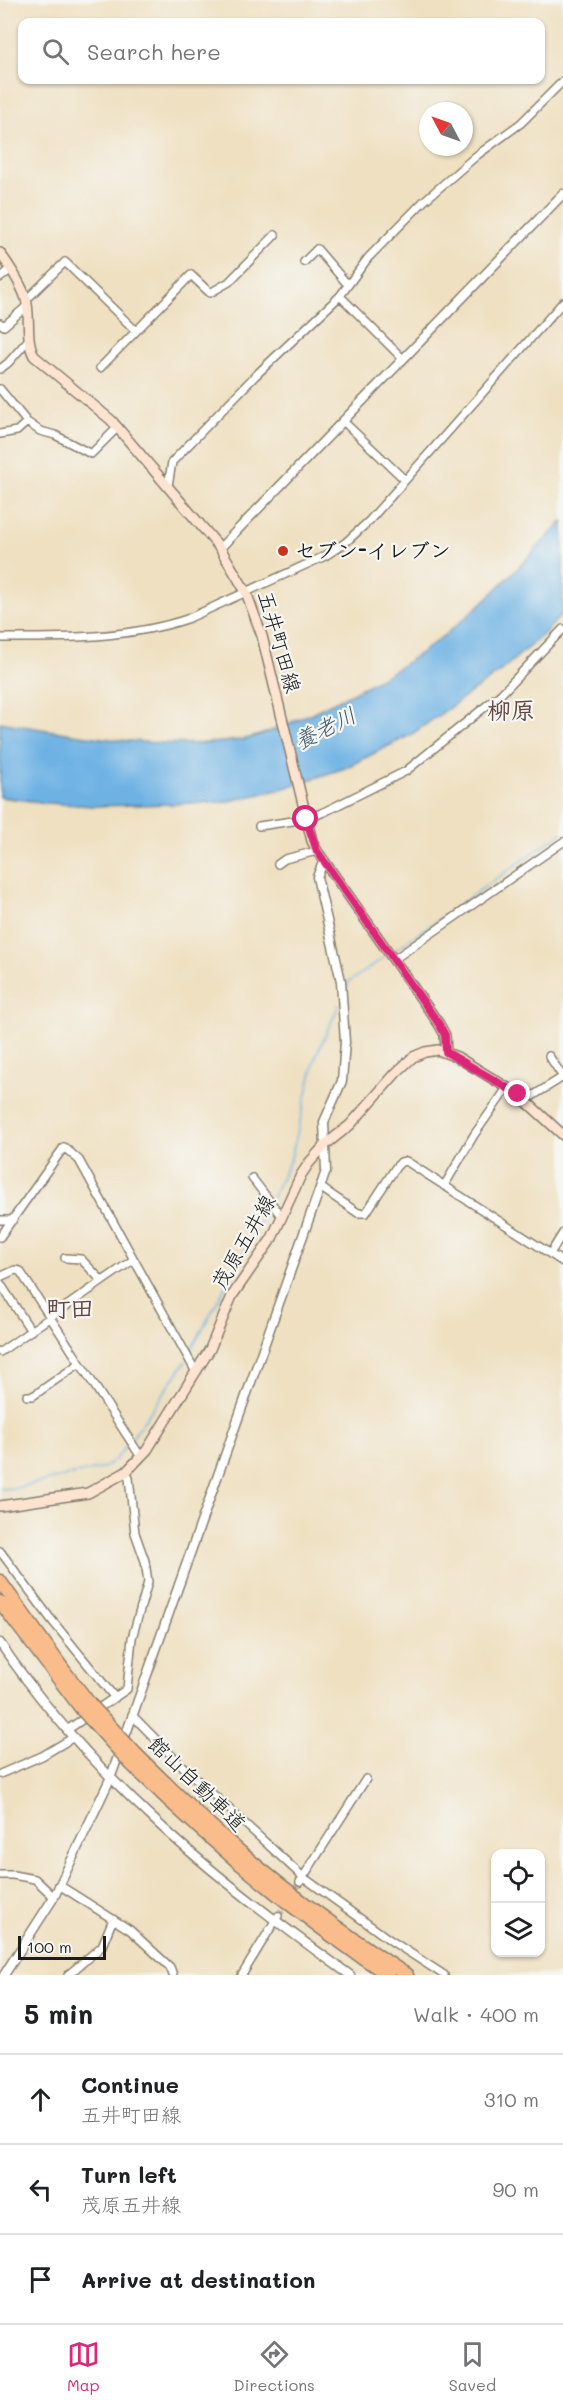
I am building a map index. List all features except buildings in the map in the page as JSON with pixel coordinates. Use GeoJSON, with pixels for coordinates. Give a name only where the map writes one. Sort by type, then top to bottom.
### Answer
{"type":"FeatureCollection","features":[{"type":"Feature","properties":{"kind":"highway","name":"館山自動車道"},"geometry":{"type":"LineString","coordinates":[[0,1581],[66,1673],[87,1708]]}},
{"type":"Feature","properties":{"kind":"highway","name":"館山自動車道"},"geometry":{"type":"LineString","coordinates":[[0,1602],[87,1708],[179,1811],[237,1863],[296,1911],[388,1975]]}},
{"type":"Feature","properties":{"kind":"highway","name":"館山自動車道"},"geometry":{"type":"LineString","coordinates":[[134,1759],[244,1855],[328,1921],[407,1975]]}},
{"type":"Feature","properties":{"kind":"main road","name":"五井町田線"},"geometry":{"type":"LineString","coordinates":[[0,253],[11,269],[27,303],[30,349],[38,362],[95,405],[118,427],[220,548],[246,592],[262,636],[306,819],[317,851],[439,1024],[445,1035],[446,1052]]}},
{"type":"Feature","properties":{"kind":"main road","name":"茂原五井線"},"geometry":{"type":"LineString","coordinates":[[0,1506],[88,1493],[126,1472],[149,1447],[210,1349],[232,1296],[264,1252],[301,1175],[325,1145],[350,1125],[413,1057],[425,1052],[446,1052]]}},
{"type":"Feature","properties":{"kind":"main road"},"geometry":{"type":"LineString","coordinates":[[446,1052],[526,1101],[563,1135]]}},
{"type":"Feature","properties":{"kind":"street"},"geometry":{"type":"LineString","coordinates":[[158,476],[255,376],[340,296],[368,258],[424,201],[476,156],[521,123],[563,81]]}},
{"type":"Feature","properties":{"kind":"street"},"geometry":{"type":"LineString","coordinates":[[220,548],[563,194]]}},
{"type":"Feature","properties":{"kind":"street"},"geometry":{"type":"LineString","coordinates":[[100,368],[191,275],[210,292],[229,282],[275,235]]}},
{"type":"Feature","properties":{"kind":"street"},"geometry":{"type":"LineString","coordinates":[[304,262],[317,249],[348,285]]}},
{"type":"Feature","properties":{"kind":"street"},"geometry":{"type":"LineString","coordinates":[[0,323],[4,326],[65,262],[136,331]]}},
{"type":"Feature","properties":{"kind":"street"},"geometry":{"type":"LineString","coordinates":[[0,278],[11,269]]}},
{"type":"Feature","properties":{"kind":"street"},"geometry":{"type":"LineString","coordinates":[[340,296],[403,359]]}},
{"type":"Feature","properties":{"kind":"street"},"geometry":{"type":"LineString","coordinates":[[0,638],[71,637],[145,630],[187,619],[325,556],[345,543],[405,480],[563,302]]}},
{"type":"Feature","properties":{"kind":"street"},"geometry":{"type":"LineString","coordinates":[[0,369],[29,339]]}},
{"type":"Feature","properties":{"kind":"street"},"geometry":{"type":"LineString","coordinates":[[0,389],[27,422],[40,431],[55,435],[91,454],[118,427]]}},
{"type":"Feature","properties":{"kind":"street"},"geometry":{"type":"LineString","coordinates":[[343,421],[405,480]]}},
{"type":"Feature","properties":{"kind":"street"},"geometry":{"type":"LineString","coordinates":[[0,434],[17,431],[27,422]]}},
{"type":"Feature","properties":{"kind":"street"},"geometry":{"type":"LineString","coordinates":[[168,486],[172,462]]}},
{"type":"Feature","properties":{"kind":"street"},"geometry":{"type":"LineString","coordinates":[[259,826],[306,819],[406,771],[501,694],[563,629]]}},
{"type":"Feature","properties":{"kind":"street"},"geometry":{"type":"LineString","coordinates":[[393,960],[563,842]]}},
{"type":"Feature","properties":{"kind":"street"},"geometry":{"type":"LineString","coordinates":[[278,864],[285,859],[317,851]]}},
{"type":"Feature","properties":{"kind":"street"},"geometry":{"type":"LineString","coordinates":[[4,1975],[54,1897],[110,1779],[326,1170],[324,1122],[342,1081],[345,1042],[341,981],[317,878],[324,860]]}},
{"type":"Feature","properties":{"kind":"street"},"geometry":{"type":"LineString","coordinates":[[526,1101],[563,1077],[549,1056]]}},
{"type":"Feature","properties":{"kind":"street"},"geometry":{"type":"LineString","coordinates":[[444,1186],[474,1136],[507,1088]]}},
{"type":"Feature","properties":{"kind":"street"},"geometry":{"type":"LineString","coordinates":[[0,1237],[64,1147],[79,1160],[196,1372]]}},
{"type":"Feature","properties":{"kind":"street"},"geometry":{"type":"LineString","coordinates":[[320,1187],[358,1213],[366,1213],[401,1162],[406,1161],[563,1262]]}},
{"type":"Feature","properties":{"kind":"street"},"geometry":{"type":"LineString","coordinates":[[252,1178],[282,1217]]}},
{"type":"Feature","properties":{"kind":"street"},"geometry":{"type":"LineString","coordinates":[[0,1220],[13,1220]]}},
{"type":"Feature","properties":{"kind":"street"},"geometry":{"type":"LineString","coordinates":[[550,1254],[563,1233]]}},
{"type":"Feature","properties":{"kind":"street"},"geometry":{"type":"LineString","coordinates":[[65,1258],[81,1259],[102,1281]]}},
{"type":"Feature","properties":{"kind":"street"},"geometry":{"type":"LineString","coordinates":[[0,1352],[133,1260]]}},
{"type":"Feature","properties":{"kind":"street"},"geometry":{"type":"LineString","coordinates":[[0,1277],[15,1270],[20,1271],[141,1456]]}},
{"type":"Feature","properties":{"kind":"street"},"geometry":{"type":"LineString","coordinates":[[0,1283],[31,1331]]}},
{"type":"Feature","properties":{"kind":"street"},"geometry":{"type":"LineString","coordinates":[[27,1396],[33,1396],[80,1363]]}},
{"type":"Feature","properties":{"kind":"street"},"geometry":{"type":"LineString","coordinates":[[67,1730],[127,1689],[132,1638],[148,1582],[145,1561],[135,1533],[129,1478],[126,1472]]}},
{"type":"Feature","properties":{"kind":"street"},"geometry":{"type":"LineString","coordinates":[[0,1551],[115,1698]]}},
{"type":"Feature","properties":{"kind":"street"},"geometry":{"type":"LineString","coordinates":[[0,1644],[67,1730],[110,1779],[181,1846],[350,1975]]}},
{"type":"Feature","properties":{"kind":"street"},"geometry":{"type":"LineString","coordinates":[[127,1689],[139,1695]]}},
{"type":"Feature","properties":{"kind":"street"},"geometry":{"type":"LineString","coordinates":[[132,1715],[178,1762],[302,1879],[444,1975]]}},
{"type":"Feature","properties":{"kind":"street"},"geometry":{"type":"LineString","coordinates":[[0,1773],[42,1756],[74,1737]]}},
{"type":"Feature","properties":{"kind":"street"},"geometry":{"type":"LineString","coordinates":[[302,1879],[366,1779]]}},
{"type":"Feature","properties":{"kind":"street"},"geometry":{"type":"LineString","coordinates":[[0,1875],[35,1879],[54,1897]]}},
{"type":"Feature","properties":{"kind":"street"},"geometry":{"type":"LineString","coordinates":[[59,1885],[130,1930],[170,1968],[173,1975]]}},
{"type":"Feature","properties":{"kind":"street"},"geometry":{"type":"LineString","coordinates":[[68,1975],[102,1946],[113,1919]]}},
{"type":"Feature","properties":{"kind":"street"},"geometry":{"type":"LineString","coordinates":[[242,1975],[276,1919]]}},
{"type":"Feature","properties":{"kind":"water","name":"養老川"},"geometry":{"type":"Polygon","coordinates":[[[563,521],[563,613],[545,633],[497,674],[412,734],[345,768],[278,790],[225,802],[93,806],[0,797],[0,722],[150,743],[211,743],[240,740],[273,731],[384,676],[436,642],[475,610],[563,521]]]}},
{"type":"Feature","properties":{"kind":"waterway"},"geometry":{"type":"LineString","coordinates":[[392,952],[563,832]]}},
{"type":"Feature","properties":{"kind":"waterway"},"geometry":{"type":"LineString","coordinates":[[346,989],[349,982],[385,957]]}},
{"type":"Feature","properties":{"kind":"waterway"},"geometry":{"type":"LineString","coordinates":[[272,1198],[291,1158],[316,1056],[339,1005]]}},
{"type":"Feature","properties":{"kind":"waterway"},"geometry":{"type":"LineString","coordinates":[[189,1354],[269,1205]]}},
{"type":"Feature","properties":{"kind":"waterway"},"geometry":{"type":"LineString","coordinates":[[132,1438],[186,1361]]}},
{"type":"Feature","properties":{"kind":"waterway"},"geometry":{"type":"LineString","coordinates":[[0,1489],[14,1488],[103,1468],[116,1459],[129,1442]]}},
{"type":"Feature","properties":{"kind":"tunnel"},"geometry":{"type":"LineString","coordinates":[[278,1916],[300,1882]]}},
{"type":"Feature","properties":{"kind":"place","name":"セブン-イレブン"},"geometry":{"type":"Point","coordinates":[283,551]}},
{"type":"Feature","properties":{"kind":"district","name":"柳原"},"geometry":{"type":"Point","coordinates":[511,711]}},
{"type":"Feature","properties":{"kind":"district","name":"町田"},"geometry":{"type":"Point","coordinates":[70,1309]}},
{"type":"Feature","properties":{"kind":"route"},"geometry":{"type":"LineString","coordinates":[[306,819],[317,851],[439,1024],[445,1035],[446,1052],[518,1094]]}}]}
